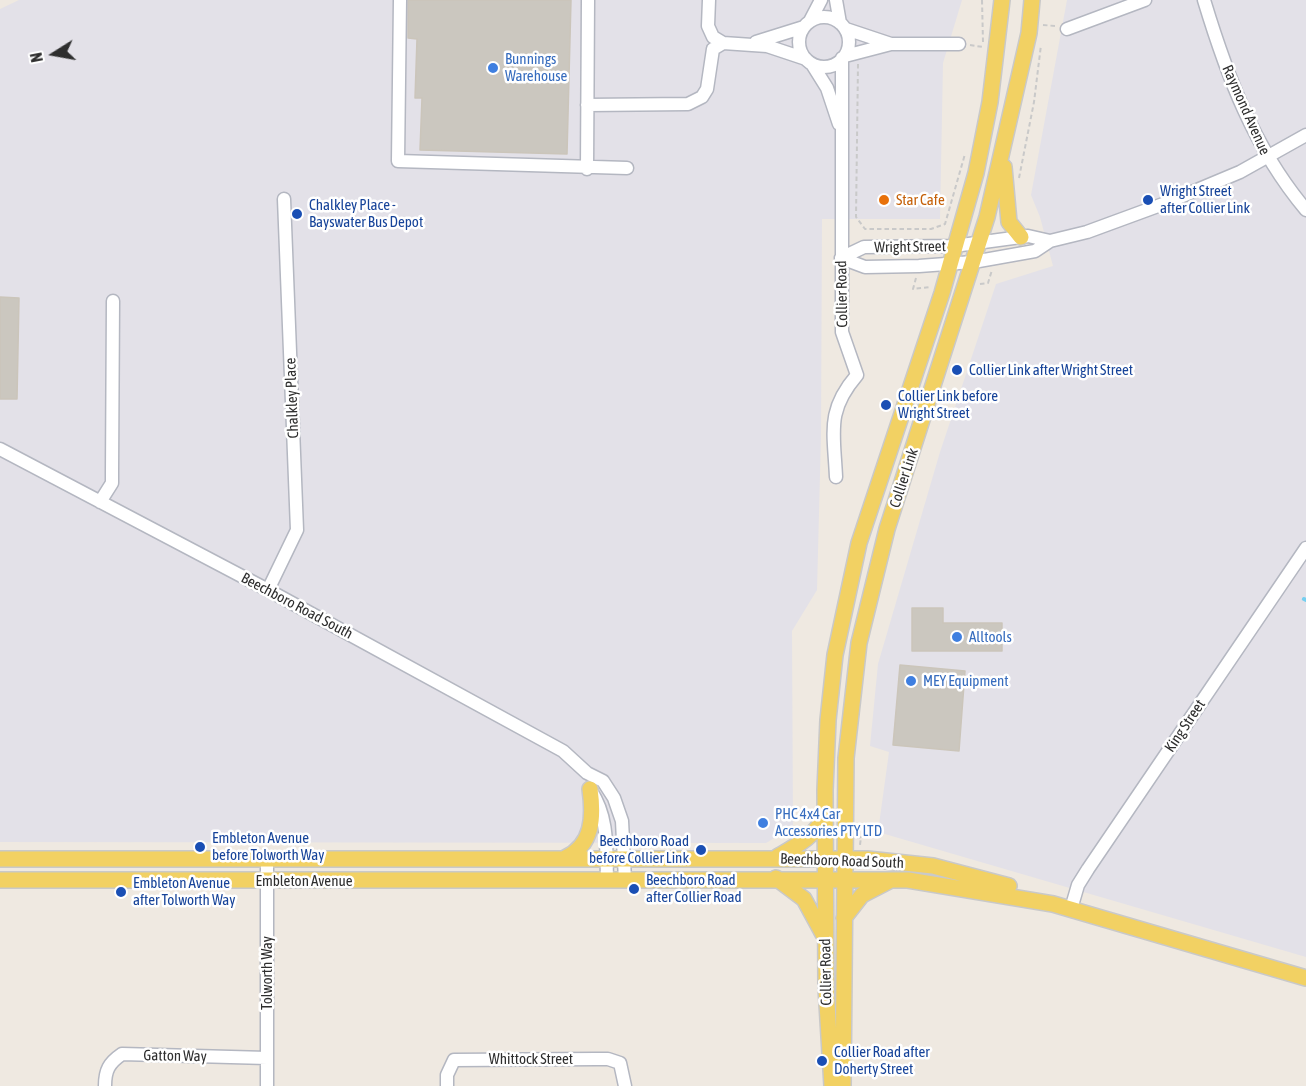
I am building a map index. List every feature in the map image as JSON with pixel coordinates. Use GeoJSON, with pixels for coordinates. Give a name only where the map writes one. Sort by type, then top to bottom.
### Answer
{"type":"FeatureCollection","features":[{"type":"Feature","properties":{"kind":"main road","name":"Collier Link"},"geometry":{"type":"LineString","coordinates":[[826,858],[825,815],[830,688],[847,590],[875,492],[950,263],[976,173],[990,102],[990,47],[1002,0]]}},
{"type":"Feature","properties":{"kind":"main road","name":"Collier Link"},"geometry":{"type":"LineString","coordinates":[[845,859],[848,729],[859,643],[869,594],[887,529],[978,244],[1003,152],[1029,33],[1032,0]]}},
{"type":"Feature","properties":{"kind":"main road"},"geometry":{"type":"LineString","coordinates":[[1003,152],[1006,208],[1009,222],[1021,237]]}},
{"type":"Feature","properties":{"kind":"main road"},"geometry":{"type":"LineString","coordinates":[[562,860],[578,852],[586,840],[592,810],[590,789]]}},
{"type":"Feature","properties":{"kind":"main road"},"geometry":{"type":"LineString","coordinates":[[774,859],[807,838],[816,830],[825,815]]}},
{"type":"Feature","properties":{"kind":"main road","name":"Collier Road"},"geometry":{"type":"LineString","coordinates":[[826,858],[826,939],[832,1086]]}},
{"type":"Feature","properties":{"kind":"main road"},"geometry":{"type":"LineString","coordinates":[[7,859],[25,870],[62,880]]}},
{"type":"Feature","properties":{"kind":"main road","name":"Embleton Avenue"},"geometry":{"type":"LineString","coordinates":[[7,859],[607,859]]}},
{"type":"Feature","properties":{"kind":"main road","name":"Beechboro Road South"},"geometry":{"type":"LineString","coordinates":[[607,859],[886,860],[933,866],[1032,893],[1053,904]]}},
{"type":"Feature","properties":{"kind":"main road","name":"Collier Road"},"geometry":{"type":"LineString","coordinates":[[843,1086],[845,859]]}},
{"type":"Feature","properties":{"kind":"main road"},"geometry":{"type":"LineString","coordinates":[[460,860],[465,870],[482,871],[503,881]]}},
{"type":"Feature","properties":{"kind":"main road"},"geometry":{"type":"LineString","coordinates":[[776,878],[804,899],[826,939]]}},
{"type":"Feature","properties":{"kind":"main road","name":"Beechboro Road South"},"geometry":{"type":"LineString","coordinates":[[608,880],[845,878],[894,879],[962,887],[1053,904],[1306,978]]}},
{"type":"Feature","properties":{"kind":"main road"},"geometry":{"type":"LineString","coordinates":[[844,918],[862,895],[873,887],[894,879]]}},
{"type":"Feature","properties":{"kind":"main road","name":"Embleton Avenue"},"geometry":{"type":"LineString","coordinates":[[0,880],[608,880]]}},
{"type":"Feature","properties":{"kind":"street"},"geometry":{"type":"LineString","coordinates":[[400,0],[398,161],[587,169],[627,168]]}},
{"type":"Feature","properties":{"kind":"street"},"geometry":{"type":"LineString","coordinates":[[587,169],[588,0]]}},
{"type":"Feature","properties":{"kind":"street"},"geometry":{"type":"LineString","coordinates":[[709,0],[708,26],[713,37],[723,43]]}},
{"type":"Feature","properties":{"kind":"street"},"geometry":{"type":"LineString","coordinates":[[809,61],[799,43],[820,0]]}},
{"type":"Feature","properties":{"kind":"street"},"geometry":{"type":"LineString","coordinates":[[836,0],[849,44],[844,57]]}},
{"type":"Feature","properties":{"kind":"street"},"geometry":{"type":"LineString","coordinates":[[1067,29],[1145,0]]}},
{"type":"Feature","properties":{"kind":"street","name":"Raymond Avenue"},"geometry":{"type":"LineString","coordinates":[[1204,0],[1236,96],[1267,157],[1306,210]]}},
{"type":"Feature","properties":{"kind":"street"},"geometry":{"type":"LineString","coordinates":[[752,43],[825,17],[891,44]]}},
{"type":"Feature","properties":{"kind":"street"},"geometry":{"type":"LineString","coordinates":[[587,105],[688,104],[702,97],[707,88],[713,49],[723,43],[752,43],[828,67],[844,57],[891,44],[959,44]]}},
{"type":"Feature","properties":{"kind":"street","name":"Collier Road"},"geometry":{"type":"LineString","coordinates":[[836,477],[833,419],[841,393],[857,375],[842,332],[844,57]]}},
{"type":"Feature","properties":{"kind":"street","name":"Collier Road"},"geometry":{"type":"LineString","coordinates":[[809,61],[821,76],[834,104],[842,137]]}},
{"type":"Feature","properties":{"kind":"street","name":"Wright Street"},"geometry":{"type":"LineString","coordinates":[[842,258],[865,267],[973,262],[1035,251],[1050,241],[1088,232],[1240,172],[1306,135]]}},
{"type":"Feature","properties":{"kind":"street","name":"Chalkley Place"},"geometry":{"type":"LineString","coordinates":[[268,590],[297,531],[284,199]]}},
{"type":"Feature","properties":{"kind":"street","name":"Wright Street"},"geometry":{"type":"LineString","coordinates":[[842,258],[864,248],[954,246],[1021,237],[1050,241]]}},
{"type":"Feature","properties":{"kind":"street"},"geometry":{"type":"LineString","coordinates":[[100,502],[111,483],[112,471],[113,302]]}},
{"type":"Feature","properties":{"kind":"street","name":"Beechboro Road South"},"geometry":{"type":"LineString","coordinates":[[0,449],[268,590],[550,743],[587,773],[603,781],[618,808],[625,880]]}},
{"type":"Feature","properties":{"kind":"street","name":"King Street"},"geometry":{"type":"LineString","coordinates":[[1071,909],[1088,869],[1306,548]]}},
{"type":"Feature","properties":{"kind":"street"},"geometry":{"type":"LineString","coordinates":[[587,773],[590,789],[602,810],[608,880]]}},
{"type":"Feature","properties":{"kind":"street","name":"Tolworth Way"},"geometry":{"type":"LineString","coordinates":[[267,860],[267,1086]]}},
{"type":"Feature","properties":{"kind":"street","name":"Gatton Way"},"geometry":{"type":"LineString","coordinates":[[105,1086],[105,1074],[110,1062],[122,1054],[267,1058]]}},
{"type":"Feature","properties":{"kind":"street","name":"Whittock Street"},"geometry":{"type":"LineString","coordinates":[[447,1086],[447,1075],[454,1060],[608,1059],[620,1063],[624,1086]]}},
{"type":"Feature","properties":{"kind":"path"},"geometry":{"type":"LineString","coordinates":[[982,0],[990,47],[982,57]]}},
{"type":"Feature","properties":{"kind":"path"},"geometry":{"type":"LineString","coordinates":[[1017,188],[1040,65],[1042,17]]}},
{"type":"Feature","properties":{"kind":"path"},"geometry":{"type":"LineString","coordinates":[[959,44],[990,47]]}},
{"type":"Feature","properties":{"kind":"path"},"geometry":{"type":"LineString","coordinates":[[859,60],[856,80],[856,217],[865,229],[931,229],[945,224],[966,150]]}},
{"type":"Feature","properties":{"kind":"shaded area"},"geometry":{"type":"Polygon","coordinates":[[[19,0],[962,0],[943,63],[940,219],[822,219],[821,436],[817,590],[792,631],[793,827],[766,843],[0,842],[0,9],[19,0]]]}},
{"type":"Feature","properties":{"kind":"shaded area"},"geometry":{"type":"Polygon","coordinates":[[[1067,0],[1306,0],[1306,957],[878,832],[889,752],[870,746],[878,664],[940,452],[996,284],[1053,266],[1040,217],[1031,195],[1067,0]]]}},
{"type":"Feature","properties":{"kind":"building","name":"Bunnings Warehouse"},"geometry":{"type":"Polygon","coordinates":[[[408,0],[571,0],[567,154],[420,150],[422,98],[415,98],[417,39],[408,38],[408,0]]]}},
{"type":"Feature","properties":{"kind":"building"},"geometry":{"type":"Polygon","coordinates":[[[0,297],[19,298],[17,399],[0,399],[0,297]]]}},
{"type":"Feature","properties":{"kind":"building","name":"Alltools"},"geometry":{"type":"Polygon","coordinates":[[[912,608],[943,608],[943,623],[1002,623],[1002,651],[912,651],[912,608]]]}},
{"type":"Feature","properties":{"kind":"building"},"geometry":{"type":"Polygon","coordinates":[[[900,665],[965,671],[959,751],[893,745],[900,665]]]}},
{"type":"Feature","properties":{"kind":"place","name":"Bunnings Warehouse"},"geometry":{"type":"Point","coordinates":[493,68]}},
{"type":"Feature","properties":{"kind":"place","name":"Star Cafe"},"geometry":{"type":"Point","coordinates":[884,200]}},
{"type":"Feature","properties":{"kind":"place","name":"Wright Street after Collier Link"},"geometry":{"type":"Point","coordinates":[1148,200]}},
{"type":"Feature","properties":{"kind":"place","name":"Chalkley Place - Bayswater Bus Depot"},"geometry":{"type":"Point","coordinates":[297,214]}},
{"type":"Feature","properties":{"kind":"place","name":"Collier Link after Wright Street"},"geometry":{"type":"Point","coordinates":[957,370]}},
{"type":"Feature","properties":{"kind":"place","name":"Collier Link before Wright Street"},"geometry":{"type":"Point","coordinates":[886,405]}},
{"type":"Feature","properties":{"kind":"place","name":"Alltools"},"geometry":{"type":"Point","coordinates":[957,637]}},
{"type":"Feature","properties":{"kind":"place","name":"MEY Equipment"},"geometry":{"type":"Point","coordinates":[911,681]}},
{"type":"Feature","properties":{"kind":"place","name":"PHC 4x4 Car Accessories PTY LTD"},"geometry":{"type":"Point","coordinates":[763,823]}},
{"type":"Feature","properties":{"kind":"place","name":"Embleton Avenue before Tolworth Way"},"geometry":{"type":"Point","coordinates":[200,847]}},
{"type":"Feature","properties":{"kind":"place","name":"Beechboro Road before Collier Link"},"geometry":{"type":"Point","coordinates":[701,850]}},
{"type":"Feature","properties":{"kind":"place","name":"Beechboro Road after Collier Road"},"geometry":{"type":"Point","coordinates":[634,889]}},
{"type":"Feature","properties":{"kind":"place","name":"Embleton Avenue after Tolworth Way"},"geometry":{"type":"Point","coordinates":[121,892]}},
{"type":"Feature","properties":{"kind":"place","name":"Collier Road after Doherty Street"},"geometry":{"type":"Point","coordinates":[822,1061]}}]}
